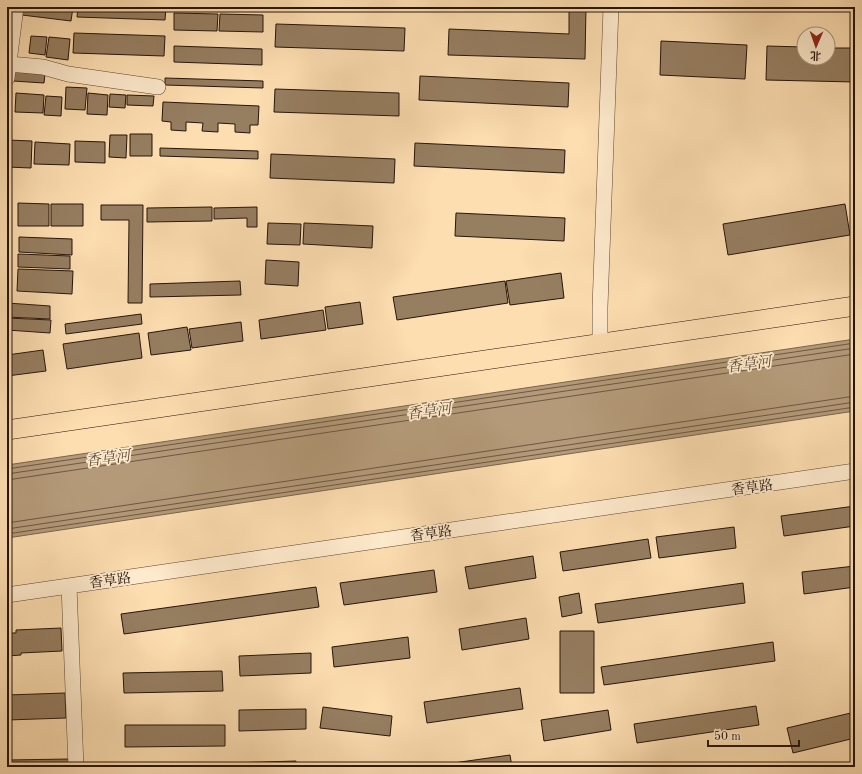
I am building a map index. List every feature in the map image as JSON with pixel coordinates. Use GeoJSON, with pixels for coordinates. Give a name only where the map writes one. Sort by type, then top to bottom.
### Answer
{"type":"FeatureCollection","features":[{"type":"Feature","properties":{"kind":"main road"},"geometry":{"type":"LineString","coordinates":[[7,430],[855,306]]}},
{"type":"Feature","properties":{"kind":"street"},"geometry":{"type":"LineString","coordinates":[[16,7],[8,71],[43,68],[68,74],[158,87]]}},
{"type":"Feature","properties":{"kind":"street"},"geometry":{"type":"LineString","coordinates":[[600,344],[600,307],[611,7]]}},
{"type":"Feature","properties":{"kind":"street","name":"香草路"},"geometry":{"type":"LineString","coordinates":[[7,595],[855,471]]}},
{"type":"Feature","properties":{"kind":"street"},"geometry":{"type":"LineString","coordinates":[[70,586],[76,767]]}},
{"type":"Feature","properties":{"kind":"water","name":"香草河"},"geometry":{"type":"Polygon","coordinates":[[[855,339],[855,411],[7,538],[7,465],[855,339]]]}},
{"type":"Feature","properties":{"kind":"building"},"geometry":{"type":"Polygon","coordinates":[[[23,7],[73,7],[71,21],[22,15],[23,7]]]}},
{"type":"Feature","properties":{"kind":"building"},"geometry":{"type":"Polygon","coordinates":[[[78,7],[166,7],[165,20],[77,17],[78,7]]]}},
{"type":"Feature","properties":{"kind":"building"},"geometry":{"type":"Polygon","coordinates":[[[366,7],[366,9],[339,8],[366,7]]]}},
{"type":"Feature","properties":{"kind":"building"},"geometry":{"type":"Polygon","coordinates":[[[391,7],[391,9],[368,8],[391,7]]]}},
{"type":"Feature","properties":{"kind":"building"},"geometry":{"type":"Polygon","coordinates":[[[569,7],[586,7],[585,59],[448,55],[449,29],[569,34],[569,7]]]}},
{"type":"Feature","properties":{"kind":"building"},"geometry":{"type":"Polygon","coordinates":[[[174,13],[218,14],[217,31],[174,30],[174,13]]]}},
{"type":"Feature","properties":{"kind":"building"},"geometry":{"type":"Polygon","coordinates":[[[220,14],[263,15],[263,32],[219,31],[220,14]]]}},
{"type":"Feature","properties":{"kind":"building"},"geometry":{"type":"Polygon","coordinates":[[[276,24],[405,28],[404,51],[275,47],[276,24]]]}},
{"type":"Feature","properties":{"kind":"building"},"geometry":{"type":"Polygon","coordinates":[[[74,33],[165,36],[164,56],[73,53],[74,33]]]}},
{"type":"Feature","properties":{"kind":"building"},"geometry":{"type":"Polygon","coordinates":[[[31,36],[47,37],[45,55],[29,53],[31,36]]]}},
{"type":"Feature","properties":{"kind":"building"},"geometry":{"type":"Polygon","coordinates":[[[49,37],[70,39],[68,60],[46,57],[49,37]]]}},
{"type":"Feature","properties":{"kind":"building"},"geometry":{"type":"Polygon","coordinates":[[[661,41],[747,45],[745,79],[660,75],[661,41]]]}},
{"type":"Feature","properties":{"kind":"building"},"geometry":{"type":"Polygon","coordinates":[[[174,46],[262,49],[262,65],[174,62],[174,46]]]}},
{"type":"Feature","properties":{"kind":"building"},"geometry":{"type":"Polygon","coordinates":[[[767,46],[796,47],[796,66],[836,66],[836,48],[855,48],[855,82],[766,80],[767,46]]]}},
{"type":"Feature","properties":{"kind":"building"},"geometry":{"type":"Polygon","coordinates":[[[13,71],[45,74],[44,83],[13,81],[13,71]]]}},
{"type":"Feature","properties":{"kind":"building"},"geometry":{"type":"Polygon","coordinates":[[[420,76],[569,83],[568,107],[419,100],[420,76]]]}},
{"type":"Feature","properties":{"kind":"building"},"geometry":{"type":"Polygon","coordinates":[[[165,78],[263,81],[263,88],[165,85],[165,78]]]}},
{"type":"Feature","properties":{"kind":"building"},"geometry":{"type":"Polygon","coordinates":[[[66,87],[87,88],[85,110],[65,109],[66,87]]]}},
{"type":"Feature","properties":{"kind":"building"},"geometry":{"type":"Polygon","coordinates":[[[275,89],[399,93],[399,116],[274,112],[275,89]]]}},
{"type":"Feature","properties":{"kind":"building"},"geometry":{"type":"Polygon","coordinates":[[[16,93],[44,95],[43,113],[15,112],[16,93]]]}},
{"type":"Feature","properties":{"kind":"building"},"geometry":{"type":"Polygon","coordinates":[[[88,93],[108,95],[107,115],[87,114],[88,93]]]}},
{"type":"Feature","properties":{"kind":"building"},"geometry":{"type":"Polygon","coordinates":[[[110,94],[126,95],[125,108],[109,107],[110,94]]]}},
{"type":"Feature","properties":{"kind":"building"},"geometry":{"type":"Polygon","coordinates":[[[127,95],[154,96],[153,106],[127,105],[127,95]]]}},
{"type":"Feature","properties":{"kind":"building"},"geometry":{"type":"Polygon","coordinates":[[[46,96],[62,97],[61,116],[44,115],[46,96]]]}},
{"type":"Feature","properties":{"kind":"building"},"geometry":{"type":"Polygon","coordinates":[[[163,102],[259,106],[258,125],[250,125],[250,133],[235,132],[235,124],[218,123],[218,132],[202,131],[203,123],[186,122],[186,131],[171,130],[171,122],[162,121],[163,102]]]}},
{"type":"Feature","properties":{"kind":"building"},"geometry":{"type":"Polygon","coordinates":[[[130,134],[152,134],[152,156],[130,156],[130,134]]]}},
{"type":"Feature","properties":{"kind":"building"},"geometry":{"type":"Polygon","coordinates":[[[110,135],[127,135],[126,158],[109,157],[110,135]]]}},
{"type":"Feature","properties":{"kind":"building"},"geometry":{"type":"Polygon","coordinates":[[[7,140],[32,141],[31,168],[7,167],[7,140]]]}},
{"type":"Feature","properties":{"kind":"building"},"geometry":{"type":"Polygon","coordinates":[[[75,141],[105,142],[105,163],[75,162],[75,141]]]}},
{"type":"Feature","properties":{"kind":"building"},"geometry":{"type":"Polygon","coordinates":[[[35,142],[70,144],[69,165],[34,164],[35,142]]]}},
{"type":"Feature","properties":{"kind":"building"},"geometry":{"type":"Polygon","coordinates":[[[415,143],[565,150],[564,173],[414,166],[415,143]]]}},
{"type":"Feature","properties":{"kind":"building"},"geometry":{"type":"Polygon","coordinates":[[[160,148],[258,151],[258,159],[160,156],[160,148]]]}},
{"type":"Feature","properties":{"kind":"building"},"geometry":{"type":"Polygon","coordinates":[[[271,154],[395,159],[394,183],[270,178],[271,154]]]}},
{"type":"Feature","properties":{"kind":"building"},"geometry":{"type":"Polygon","coordinates":[[[18,203],[49,204],[49,226],[18,226],[18,203]]]}},
{"type":"Feature","properties":{"kind":"building"},"geometry":{"type":"Polygon","coordinates":[[[51,204],[83,204],[83,226],[51,226],[51,204]]]}},
{"type":"Feature","properties":{"kind":"building"},"geometry":{"type":"Polygon","coordinates":[[[845,204],[850,235],[728,255],[723,224],[845,204]]]}},
{"type":"Feature","properties":{"kind":"building"},"geometry":{"type":"Polygon","coordinates":[[[101,205],[143,205],[142,303],[128,303],[129,220],[101,220],[101,205]]]}},
{"type":"Feature","properties":{"kind":"building"},"geometry":{"type":"Polygon","coordinates":[[[212,207],[212,221],[147,222],[147,208],[212,207]]]}},
{"type":"Feature","properties":{"kind":"building"},"geometry":{"type":"Polygon","coordinates":[[[257,207],[257,227],[247,227],[247,218],[214,219],[214,208],[257,207]]]}},
{"type":"Feature","properties":{"kind":"building"},"geometry":{"type":"Polygon","coordinates":[[[456,213],[565,218],[564,241],[455,236],[456,213]]]}},
{"type":"Feature","properties":{"kind":"building"},"geometry":{"type":"Polygon","coordinates":[[[268,223],[301,224],[300,245],[267,244],[268,223]]]}},
{"type":"Feature","properties":{"kind":"building"},"geometry":{"type":"Polygon","coordinates":[[[304,223],[373,226],[372,248],[303,244],[304,223]]]}},
{"type":"Feature","properties":{"kind":"building"},"geometry":{"type":"Polygon","coordinates":[[[19,237],[72,239],[72,255],[19,252],[19,237]]]}},
{"type":"Feature","properties":{"kind":"building"},"geometry":{"type":"Polygon","coordinates":[[[18,254],[70,256],[70,269],[18,267],[18,254]]]}},
{"type":"Feature","properties":{"kind":"building"},"geometry":{"type":"Polygon","coordinates":[[[266,260],[299,262],[298,286],[265,284],[266,260]]]}},
{"type":"Feature","properties":{"kind":"building"},"geometry":{"type":"Polygon","coordinates":[[[18,269],[73,271],[72,294],[17,291],[18,269]]]}},
{"type":"Feature","properties":{"kind":"building"},"geometry":{"type":"Polygon","coordinates":[[[561,273],[564,298],[510,305],[506,281],[561,273]]]}},
{"type":"Feature","properties":{"kind":"building"},"geometry":{"type":"Polygon","coordinates":[[[240,281],[241,295],[150,297],[150,284],[240,281]]]}},
{"type":"Feature","properties":{"kind":"building"},"geometry":{"type":"Polygon","coordinates":[[[505,281],[508,303],[397,320],[393,297],[505,281]]]}},
{"type":"Feature","properties":{"kind":"building"},"geometry":{"type":"Polygon","coordinates":[[[360,302],[363,324],[328,329],[325,307],[360,302]]]}},
{"type":"Feature","properties":{"kind":"building"},"geometry":{"type":"Polygon","coordinates":[[[7,303],[50,306],[50,319],[7,317],[7,303]]]}},
{"type":"Feature","properties":{"kind":"building"},"geometry":{"type":"Polygon","coordinates":[[[323,310],[326,330],[261,339],[259,320],[323,310]]]}},
{"type":"Feature","properties":{"kind":"building"},"geometry":{"type":"Polygon","coordinates":[[[141,314],[142,324],[66,334],[65,324],[141,314]]]}},
{"type":"Feature","properties":{"kind":"building"},"geometry":{"type":"Polygon","coordinates":[[[7,318],[51,320],[50,333],[7,330],[7,318]]]}},
{"type":"Feature","properties":{"kind":"building"},"geometry":{"type":"Polygon","coordinates":[[[241,322],[243,341],[192,348],[189,329],[241,322]]]}},
{"type":"Feature","properties":{"kind":"building"},"geometry":{"type":"Polygon","coordinates":[[[187,327],[191,350],[151,355],[148,333],[187,327]]]}},
{"type":"Feature","properties":{"kind":"building"},"geometry":{"type":"Polygon","coordinates":[[[139,333],[142,358],[67,369],[63,344],[139,333]]]}},
{"type":"Feature","properties":{"kind":"building"},"geometry":{"type":"Polygon","coordinates":[[[43,350],[46,371],[7,376],[7,355],[43,350]]]}},
{"type":"Feature","properties":{"kind":"building"},"geometry":{"type":"Polygon","coordinates":[[[855,506],[855,526],[784,536],[781,516],[855,506]]]}},
{"type":"Feature","properties":{"kind":"building"},"geometry":{"type":"Polygon","coordinates":[[[734,527],[736,548],[659,558],[656,537],[734,527]]]}},
{"type":"Feature","properties":{"kind":"building"},"geometry":{"type":"Polygon","coordinates":[[[648,539],[651,558],[563,571],[560,552],[648,539]]]}},
{"type":"Feature","properties":{"kind":"building"},"geometry":{"type":"Polygon","coordinates":[[[533,556],[536,578],[469,589],[465,567],[533,556]]]}},
{"type":"Feature","properties":{"kind":"building"},"geometry":{"type":"Polygon","coordinates":[[[855,566],[855,587],[804,594],[802,572],[855,566]]]}},
{"type":"Feature","properties":{"kind":"building"},"geometry":{"type":"Polygon","coordinates":[[[434,570],[437,592],[344,605],[340,583],[434,570]]]}},
{"type":"Feature","properties":{"kind":"building"},"geometry":{"type":"Polygon","coordinates":[[[743,583],[745,603],[598,623],[595,604],[743,583]]]}},
{"type":"Feature","properties":{"kind":"building"},"geometry":{"type":"Polygon","coordinates":[[[316,587],[319,607],[124,634],[121,614],[316,587]]]}},
{"type":"Feature","properties":{"kind":"building"},"geometry":{"type":"Polygon","coordinates":[[[579,593],[582,613],[562,617],[559,597],[579,593]]]}},
{"type":"Feature","properties":{"kind":"building"},"geometry":{"type":"Polygon","coordinates":[[[526,618],[529,639],[462,650],[459,629],[526,618]]]}},
{"type":"Feature","properties":{"kind":"building"},"geometry":{"type":"Polygon","coordinates":[[[61,628],[62,651],[21,653],[21,655],[7,656],[7,633],[16,633],[16,630],[61,628]]]}},
{"type":"Feature","properties":{"kind":"building"},"geometry":{"type":"Polygon","coordinates":[[[560,631],[594,631],[594,693],[560,693],[560,631]]]}},
{"type":"Feature","properties":{"kind":"building"},"geometry":{"type":"Polygon","coordinates":[[[408,637],[410,658],[334,667],[332,647],[408,637]]]}},
{"type":"Feature","properties":{"kind":"building"},"geometry":{"type":"Polygon","coordinates":[[[773,642],[775,661],[604,685],[601,667],[773,642]]]}},
{"type":"Feature","properties":{"kind":"building"},"geometry":{"type":"Polygon","coordinates":[[[311,653],[311,673],[240,676],[239,656],[311,653]]]}},
{"type":"Feature","properties":{"kind":"building"},"geometry":{"type":"Polygon","coordinates":[[[222,671],[223,691],[124,693],[123,673],[222,671]]]}},
{"type":"Feature","properties":{"kind":"building"},"geometry":{"type":"Polygon","coordinates":[[[520,688],[523,709],[427,723],[424,702],[520,688]]]}},
{"type":"Feature","properties":{"kind":"building"},"geometry":{"type":"Polygon","coordinates":[[[65,693],[66,718],[7,720],[7,695],[65,693]]]}},
{"type":"Feature","properties":{"kind":"building"},"geometry":{"type":"Polygon","coordinates":[[[756,706],[759,725],[637,743],[634,724],[756,706]]]}},
{"type":"Feature","properties":{"kind":"building"},"geometry":{"type":"Polygon","coordinates":[[[323,707],[392,716],[390,736],[320,728],[323,707]]]}},
{"type":"Feature","properties":{"kind":"building"},"geometry":{"type":"Polygon","coordinates":[[[306,709],[306,729],[239,731],[239,710],[306,709]]]}},
{"type":"Feature","properties":{"kind":"building"},"geometry":{"type":"Polygon","coordinates":[[[608,710],[611,730],[544,741],[541,720],[608,710]]]}},
{"type":"Feature","properties":{"kind":"building"},"geometry":{"type":"Polygon","coordinates":[[[855,712],[855,738],[793,753],[787,728],[855,712]]]}},
{"type":"Feature","properties":{"kind":"building"},"geometry":{"type":"Polygon","coordinates":[[[125,725],[225,725],[225,746],[125,747],[125,725]]]}},
{"type":"Feature","properties":{"kind":"building"},"geometry":{"type":"Polygon","coordinates":[[[510,755],[512,767],[425,767],[510,755]]]}},
{"type":"Feature","properties":{"kind":"building"},"geometry":{"type":"Polygon","coordinates":[[[70,759],[70,767],[7,767],[7,760],[70,759]]]}},
{"type":"Feature","properties":{"kind":"building"},"geometry":{"type":"Polygon","coordinates":[[[296,761],[296,767],[229,767],[229,763],[296,761]]]}},
{"type":"Feature","properties":{"kind":"building"},"geometry":{"type":"Polygon","coordinates":[[[622,763],[623,767],[592,767],[622,763]]]}}]}
